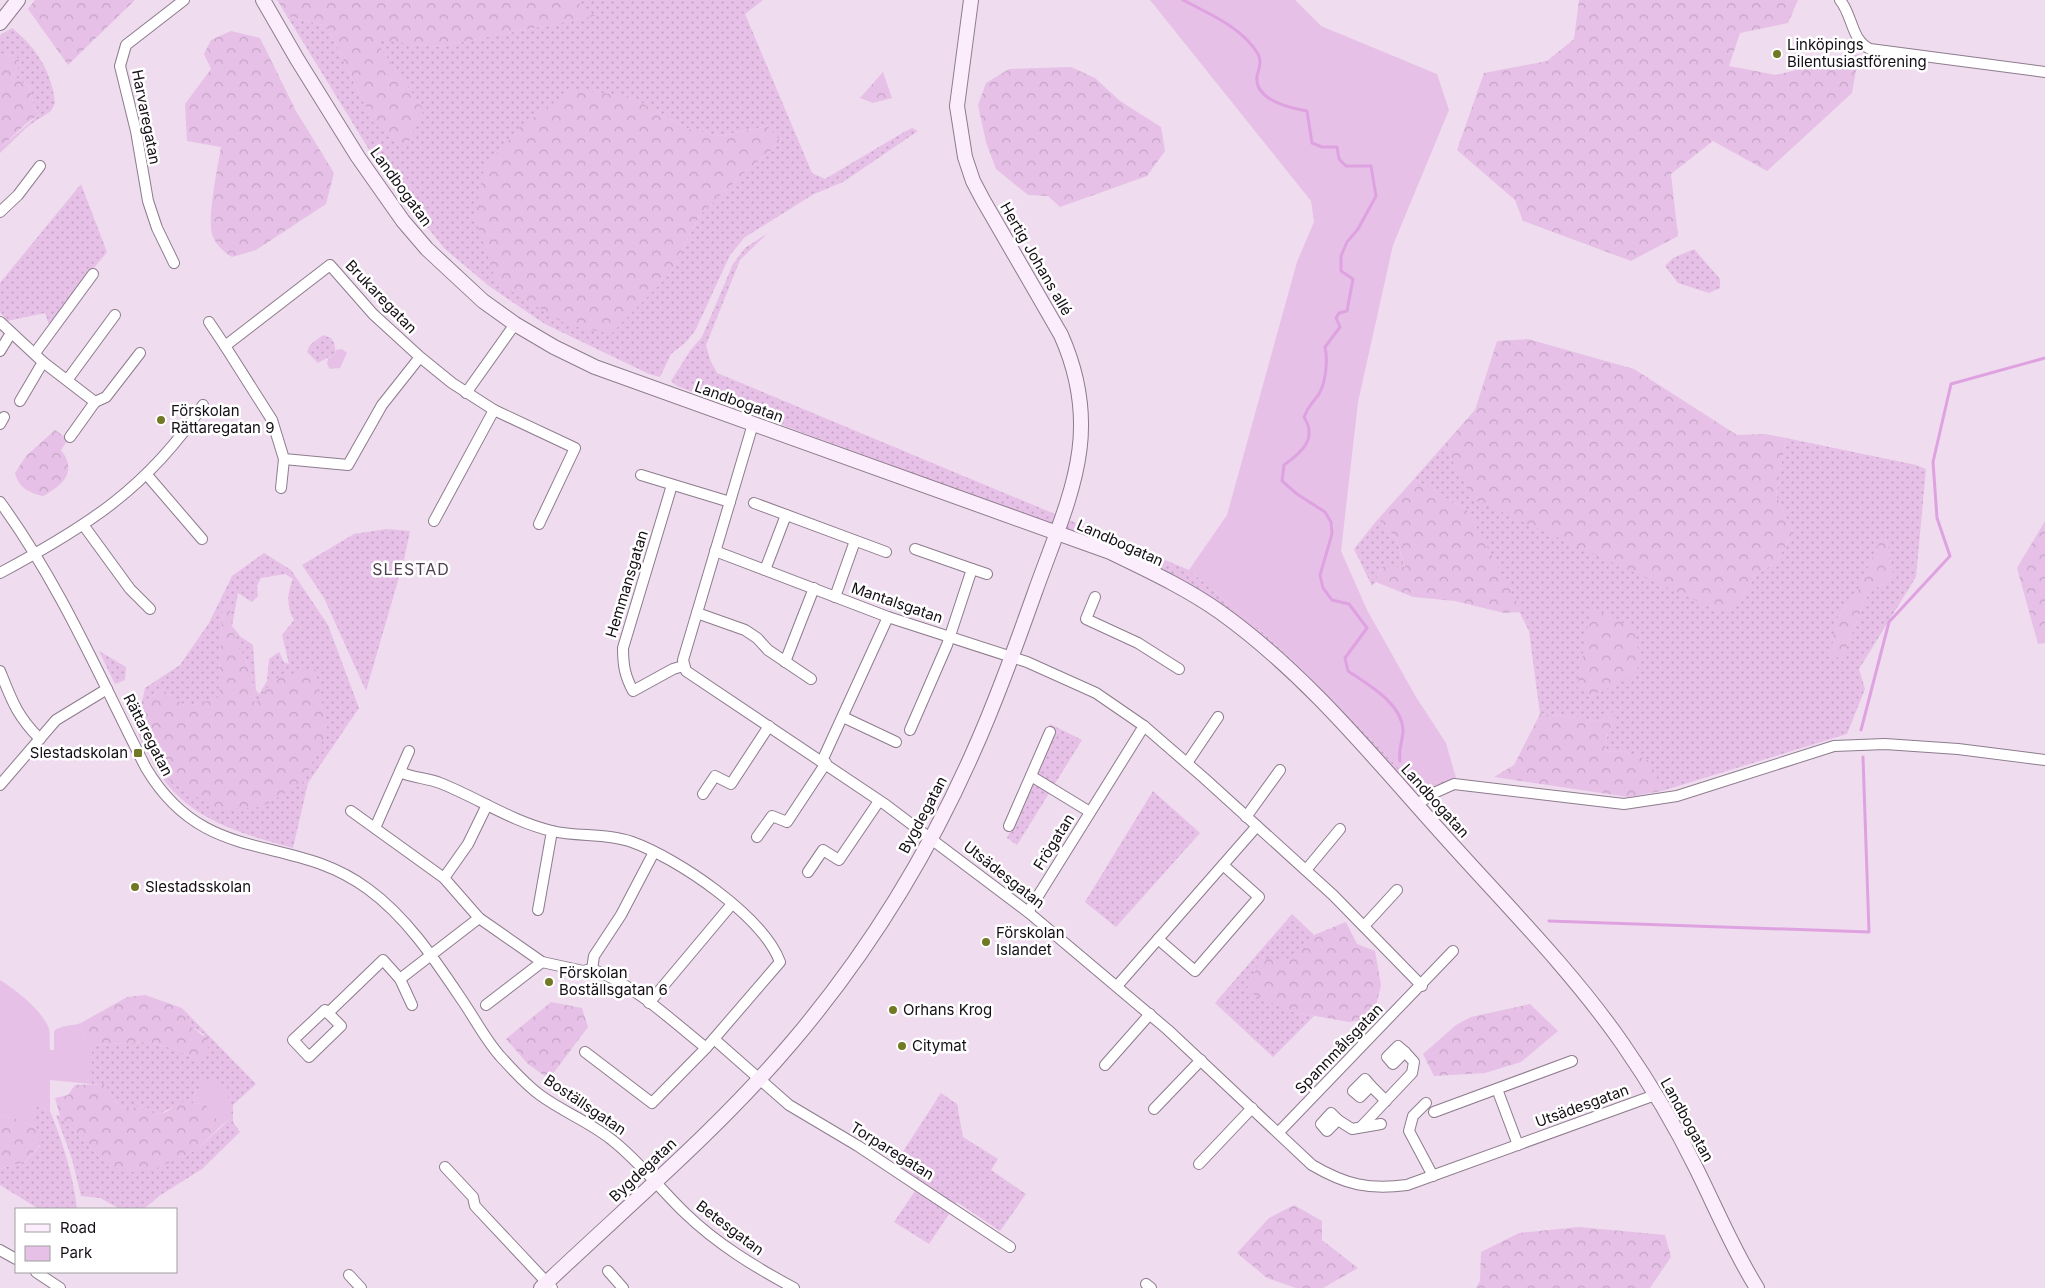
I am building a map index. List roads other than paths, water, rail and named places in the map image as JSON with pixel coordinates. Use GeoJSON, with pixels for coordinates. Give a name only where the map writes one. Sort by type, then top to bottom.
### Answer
{"type":"FeatureCollection","features":[{"type":"Feature","properties":{"kind":"street","name":"Harvaregatan"},"geometry":{"type":"LineString","coordinates":[[174,263],[157,228],[148,201],[136,131],[120,66],[126,45],[184,0]]}},
{"type":"Feature","properties":{"kind":"street","name":"Landbogatan"},"geometry":{"type":"LineString","coordinates":[[254,0],[297,59]]}},
{"type":"Feature","properties":{"kind":"street","name":"Landbogatan"},"geometry":{"type":"LineString","coordinates":[[263,0],[358,157],[403,221],[455,276],[515,324],[554,347],[595,367],[1110,552],[1150,572],[1218,611],[1253,637],[1317,696],[1581,988],[1622,1043],[1656,1095],[1695,1165],[1730,1239],[1757,1288]]}},
{"type":"Feature","properties":{"kind":"street","name":"Hertig Johans allé"},"geometry":{"type":"LineString","coordinates":[[971,0],[958,106],[965,157],[973,181],[983,200],[1061,336],[1071,358],[1080,389],[1083,432],[1079,460],[1056,533]]}},
{"type":"Feature","properties":{"kind":"street"},"geometry":{"type":"LineString","coordinates":[[1840,0],[1846,8],[1860,43],[1878,52],[2045,72]]}},
{"type":"Feature","properties":{"kind":"street"},"geometry":{"type":"LineString","coordinates":[[0,23],[16,3]]}},
{"type":"Feature","properties":{"kind":"street"},"geometry":{"type":"LineString","coordinates":[[0,212],[18,195],[40,166]]}},
{"type":"Feature","properties":{"kind":"street","name":"Brukaregatan"},"geometry":{"type":"LineString","coordinates":[[225,346],[330,265],[373,314],[420,357],[466,393],[494,410],[579,450],[539,524]]}},
{"type":"Feature","properties":{"kind":"street"},"geometry":{"type":"LineString","coordinates":[[35,353],[93,274]]}},
{"type":"Feature","properties":{"kind":"street"},"geometry":{"type":"LineString","coordinates":[[68,379],[115,315]]}},
{"type":"Feature","properties":{"kind":"street"},"geometry":{"type":"LineString","coordinates":[[0,322],[10,334],[35,353],[43,362],[68,379],[95,402]]}},
{"type":"Feature","properties":{"kind":"street"},"geometry":{"type":"LineString","coordinates":[[209,322],[272,420],[284,459],[281,488]]}},
{"type":"Feature","properties":{"kind":"street"},"geometry":{"type":"LineString","coordinates":[[466,393],[515,324]]}},
{"type":"Feature","properties":{"kind":"street"},"geometry":{"type":"LineString","coordinates":[[0,351],[10,334]]}},
{"type":"Feature","properties":{"kind":"street"},"geometry":{"type":"LineString","coordinates":[[70,436],[95,402],[106,397],[140,353]]}},
{"type":"Feature","properties":{"kind":"street"},"geometry":{"type":"LineString","coordinates":[[284,459],[348,465],[382,405],[420,357]]}},
{"type":"Feature","properties":{"kind":"street"},"geometry":{"type":"LineString","coordinates":[[20,401],[43,362]]}},
{"type":"Feature","properties":{"kind":"street"},"geometry":{"type":"LineString","coordinates":[[0,573],[84,526],[147,476],[182,437],[203,405]]}},
{"type":"Feature","properties":{"kind":"street"},"geometry":{"type":"LineString","coordinates":[[434,521],[494,410]]}},
{"type":"Feature","properties":{"kind":"street"},"geometry":{"type":"LineString","coordinates":[[753,424],[683,666],[690,675],[824,762],[931,838]]}},
{"type":"Feature","properties":{"kind":"street"},"geometry":{"type":"LineString","coordinates":[[147,476],[202,539]]}},
{"type":"Feature","properties":{"kind":"street"},"geometry":{"type":"LineString","coordinates":[[642,476],[730,502]]}},
{"type":"Feature","properties":{"kind":"street","name":"Hemmansgatan"},"geometry":{"type":"LineString","coordinates":[[672,485],[623,648],[622,665],[625,677],[635,695],[673,669],[683,666]]}},
{"type":"Feature","properties":{"kind":"street","name":"Rättaregatan"},"geometry":{"type":"LineString","coordinates":[[0,502],[36,553],[156,786],[171,803],[188,817],[218,835],[296,857]]}},
{"type":"Feature","properties":{"kind":"street"},"geometry":{"type":"LineString","coordinates":[[754,503],[886,552]]}},
{"type":"Feature","properties":{"kind":"street"},"geometry":{"type":"LineString","coordinates":[[765,570],[786,515]]}},
{"type":"Feature","properties":{"kind":"street"},"geometry":{"type":"LineString","coordinates":[[84,526],[119,574],[150,609]]}},
{"type":"Feature","properties":{"kind":"street","name":"Bygdegatan"},"geometry":{"type":"LineString","coordinates":[[445,1167],[473,1197],[475,1206],[546,1286],[656,1182],[760,1079],[794,1040],[856,958],[931,838],[972,755],[1012,656],[1056,533]]}},
{"type":"Feature","properties":{"kind":"street","name":"Mantalsgatan"},"geometry":{"type":"LineString","coordinates":[[835,597],[856,541]]}},
{"type":"Feature","properties":{"kind":"street"},"geometry":{"type":"LineString","coordinates":[[915,549],[987,574]]}},
{"type":"Feature","properties":{"kind":"street","name":"Mantalsgatan"},"geometry":{"type":"LineString","coordinates":[[716,551],[888,617],[1012,656]]}},
{"type":"Feature","properties":{"kind":"street","name":"Mantalsgatan"},"geometry":{"type":"LineString","coordinates":[[910,730],[950,637],[972,569]]}},
{"type":"Feature","properties":{"kind":"street"},"geometry":{"type":"LineString","coordinates":[[786,662],[814,588]]}},
{"type":"Feature","properties":{"kind":"street"},"geometry":{"type":"LineString","coordinates":[[1094,596],[1086,619],[1138,643],[1180,669]]}},
{"type":"Feature","properties":{"kind":"street"},"geometry":{"type":"LineString","coordinates":[[697,613],[745,630],[757,638],[768,650],[811,679]]}},
{"type":"Feature","properties":{"kind":"street"},"geometry":{"type":"LineString","coordinates":[[757,837],[772,816],[787,822],[824,762],[888,617]]}},
{"type":"Feature","properties":{"kind":"street"},"geometry":{"type":"LineString","coordinates":[[1012,656],[1096,693],[1144,726],[1306,870],[1422,986]]}},
{"type":"Feature","properties":{"kind":"street"},"geometry":{"type":"LineString","coordinates":[[0,671],[15,708],[23,722],[40,739]]}},
{"type":"Feature","properties":{"kind":"street","name":"Rättaregatan"},"geometry":{"type":"LineString","coordinates":[[0,785],[63,714],[107,689]]}},
{"type":"Feature","properties":{"kind":"street"},"geometry":{"type":"LineString","coordinates":[[843,717],[896,742]]}},
{"type":"Feature","properties":{"kind":"street"},"geometry":{"type":"LineString","coordinates":[[1187,764],[1218,717]]}},
{"type":"Feature","properties":{"kind":"street"},"geometry":{"type":"LineString","coordinates":[[703,794],[715,776],[731,784],[769,726]]}},
{"type":"Feature","properties":{"kind":"street","name":"Frögatan"},"geometry":{"type":"LineString","coordinates":[[1028,912],[1144,726]]}},
{"type":"Feature","properties":{"kind":"street"},"geometry":{"type":"LineString","coordinates":[[1009,826],[1050,732]]}},
{"type":"Feature","properties":{"kind":"street"},"geometry":{"type":"LineString","coordinates":[[1416,805],[1434,793],[1454,784],[1624,804],[1677,796],[1834,746],[1903,745],[1958,748],[2045,760]]}},
{"type":"Feature","properties":{"kind":"street"},"geometry":{"type":"LineString","coordinates":[[375,828],[409,751]]}},
{"type":"Feature","properties":{"kind":"street"},"geometry":{"type":"LineString","coordinates":[[1246,816],[1280,770]]}},
{"type":"Feature","properties":{"kind":"street"},"geometry":{"type":"LineString","coordinates":[[400,772],[438,782],[522,821],[552,831],[631,842],[654,852],[689,871],[732,904],[752,922],[776,952],[780,962],[706,1048],[652,1103],[585,1052]]}},
{"type":"Feature","properties":{"kind":"street","name":"Frögatan"},"geometry":{"type":"LineString","coordinates":[[1031,776],[1090,812]]}},
{"type":"Feature","properties":{"kind":"street"},"geometry":{"type":"LineString","coordinates":[[808,872],[823,850],[839,860],[879,800]]}},
{"type":"Feature","properties":{"kind":"street"},"geometry":{"type":"LineString","coordinates":[[444,878],[468,844],[487,805]]}},
{"type":"Feature","properties":{"kind":"street"},"geometry":{"type":"LineString","coordinates":[[351,811],[444,878],[480,918],[542,962],[583,971],[592,969],[606,974],[649,1003],[706,1048]]}},
{"type":"Feature","properties":{"kind":"street"},"geometry":{"type":"LineString","coordinates":[[1118,986],[1256,826]]}},
{"type":"Feature","properties":{"kind":"street"},"geometry":{"type":"LineString","coordinates":[[1306,870],[1340,829]]}},
{"type":"Feature","properties":{"kind":"street"},"geometry":{"type":"LineString","coordinates":[[538,910],[552,831]]}},
{"type":"Feature","properties":{"kind":"street","name":"Utsädesgatan"},"geometry":{"type":"LineString","coordinates":[[931,838],[1028,912],[1118,986],[1312,1165],[1335,1179],[1375,1188],[1408,1185],[1656,1095]]}},
{"type":"Feature","properties":{"kind":"street"},"geometry":{"type":"LineString","coordinates":[[592,969],[594,956],[621,915],[654,852]]}},
{"type":"Feature","properties":{"kind":"street","name":"Boställsgatan"},"geometry":{"type":"LineString","coordinates":[[296,857],[334,870],[367,888],[394,910],[429,955],[488,1041],[513,1070],[539,1094],[612,1140],[656,1182]]}},
{"type":"Feature","properties":{"kind":"street"},"geometry":{"type":"LineString","coordinates":[[1158,939],[1194,971],[1259,897],[1223,865]]}},
{"type":"Feature","properties":{"kind":"street"},"geometry":{"type":"LineString","coordinates":[[1364,926],[1397,890]]}},
{"type":"Feature","properties":{"kind":"street"},"geometry":{"type":"LineString","coordinates":[[649,1003],[732,904]]}},
{"type":"Feature","properties":{"kind":"street"},"geometry":{"type":"LineString","coordinates":[[400,979],[429,955],[480,918]]}},
{"type":"Feature","properties":{"kind":"street","name":"Spannmålsgatan"},"geometry":{"type":"LineString","coordinates":[[1278,1133],[1422,986],[1424,979],[1454,951]]}},
{"type":"Feature","properties":{"kind":"street"},"geometry":{"type":"LineString","coordinates":[[328,1013],[383,960],[400,979],[412,1005]]}},
{"type":"Feature","properties":{"kind":"street"},"geometry":{"type":"LineString","coordinates":[[486,1005],[542,962]]}},
{"type":"Feature","properties":{"kind":"street"},"geometry":{"type":"LineString","coordinates":[[325,1010],[328,1013],[341,1026],[310,1056],[293,1040],[325,1010]]}},
{"type":"Feature","properties":{"kind":"street"},"geometry":{"type":"LineString","coordinates":[[1105,1066],[1150,1014]]}},
{"type":"Feature","properties":{"kind":"street"},"geometry":{"type":"LineString","coordinates":[[714,1039],[760,1079]]}},
{"type":"Feature","properties":{"kind":"street"},"geometry":{"type":"LineString","coordinates":[[1361,1127],[1414,1069],[1414,1062],[1404,1052]]}},
{"type":"Feature","properties":{"kind":"street"},"geometry":{"type":"LineString","coordinates":[[1154,1109],[1200,1060]]}},
{"type":"Feature","properties":{"kind":"street"},"geometry":{"type":"LineString","coordinates":[[1434,1112],[1572,1061]]}},
{"type":"Feature","properties":{"kind":"street","name":"Torparegatan"},"geometry":{"type":"LineString","coordinates":[[760,1079],[789,1105],[865,1151],[1010,1247]]}},
{"type":"Feature","properties":{"kind":"street"},"geometry":{"type":"LineString","coordinates":[[1371,1086],[1386,1101]]}},
{"type":"Feature","properties":{"kind":"street"},"geometry":{"type":"LineString","coordinates":[[1497,1088],[1518,1145]]}},
{"type":"Feature","properties":{"kind":"street"},"geometry":{"type":"LineString","coordinates":[[1426,1103],[1413,1116],[1409,1131],[1432,1176]]}},
{"type":"Feature","properties":{"kind":"street"},"geometry":{"type":"LineString","coordinates":[[1199,1164],[1252,1108]]}},
{"type":"Feature","properties":{"kind":"street"},"geometry":{"type":"LineString","coordinates":[[1338,1120],[1352,1129],[1382,1124]]}},
{"type":"Feature","properties":{"kind":"street","name":"Betesgatan"},"geometry":{"type":"LineString","coordinates":[[656,1182],[704,1231],[757,1268],[794,1288]]}},
{"type":"Feature","properties":{"kind":"street"},"geometry":{"type":"LineString","coordinates":[[0,1250],[15,1258]]}},
{"type":"Feature","properties":{"kind":"street"},"geometry":{"type":"LineString","coordinates":[[608,1271],[623,1288]]}},
{"type":"Feature","properties":{"kind":"street"},"geometry":{"type":"LineString","coordinates":[[38,1273],[60,1288]]}},
{"type":"Feature","properties":{"kind":"street"},"geometry":{"type":"LineString","coordinates":[[349,1275],[361,1288]]}},
{"type":"Feature","properties":{"kind":"waterway"},"geometry":{"type":"LineString","coordinates":[[1183,0],[1214,16],[1243,36],[1258,54],[1260,60],[1257,76],[1261,91],[1267,97],[1283,105],[1307,111],[1312,143],[1322,147],[1337,147],[1339,159],[1346,166],[1371,166],[1376,196],[1358,229],[1347,242],[1341,256],[1341,271],[1353,279],[1347,311],[1339,313],[1336,318],[1340,327],[1325,347],[1325,377],[1319,394],[1304,417],[1309,432],[1306,445],[1284,465],[1282,481],[1297,494],[1325,512],[1331,522],[1332,534],[1320,575],[1323,588],[1332,600],[1349,604],[1367,628],[1345,658],[1348,671],[1382,695],[1397,711],[1403,730],[1400,761]]}},
{"type":"Feature","properties":{"kind":"waterway"},"geometry":{"type":"LineString","coordinates":[[1861,730],[1889,622],[1950,556],[1937,518],[1933,462],[1951,384],[2045,358]]}},
{"type":"Feature","properties":{"kind":"waterway"},"geometry":{"type":"LineString","coordinates":[[1549,921],[1869,932],[1863,757]]}},
{"type":"Feature","properties":{"kind":"place","name":"Linköpings Bilentusiastförening"},"geometry":{"type":"Point","coordinates":[1777,54]}},
{"type":"Feature","properties":{"kind":"place","name":"Förskolan Rättaregatan 9"},"geometry":{"type":"Point","coordinates":[161,420]}},
{"type":"Feature","properties":{"kind":"place","name":"Slestadskolan"},"geometry":{"type":"Point","coordinates":[138,753]}},
{"type":"Feature","properties":{"kind":"place","name":"Slestadsskolan"},"geometry":{"type":"Point","coordinates":[135,887]}},
{"type":"Feature","properties":{"kind":"place","name":"Förskolan Islandet"},"geometry":{"type":"Point","coordinates":[986,942]}},
{"type":"Feature","properties":{"kind":"place","name":"Förskolan Boställsgatan 6"},"geometry":{"type":"Point","coordinates":[549,982]}},
{"type":"Feature","properties":{"kind":"place","name":"Orhans Krog"},"geometry":{"type":"Point","coordinates":[893,1010]}},
{"type":"Feature","properties":{"kind":"place","name":"Citymat"},"geometry":{"type":"Point","coordinates":[902,1046]}},
{"type":"Feature","properties":{"kind":"district","name":"SLESTAD"},"geometry":{"type":"Point","coordinates":[411,569]}}]}
